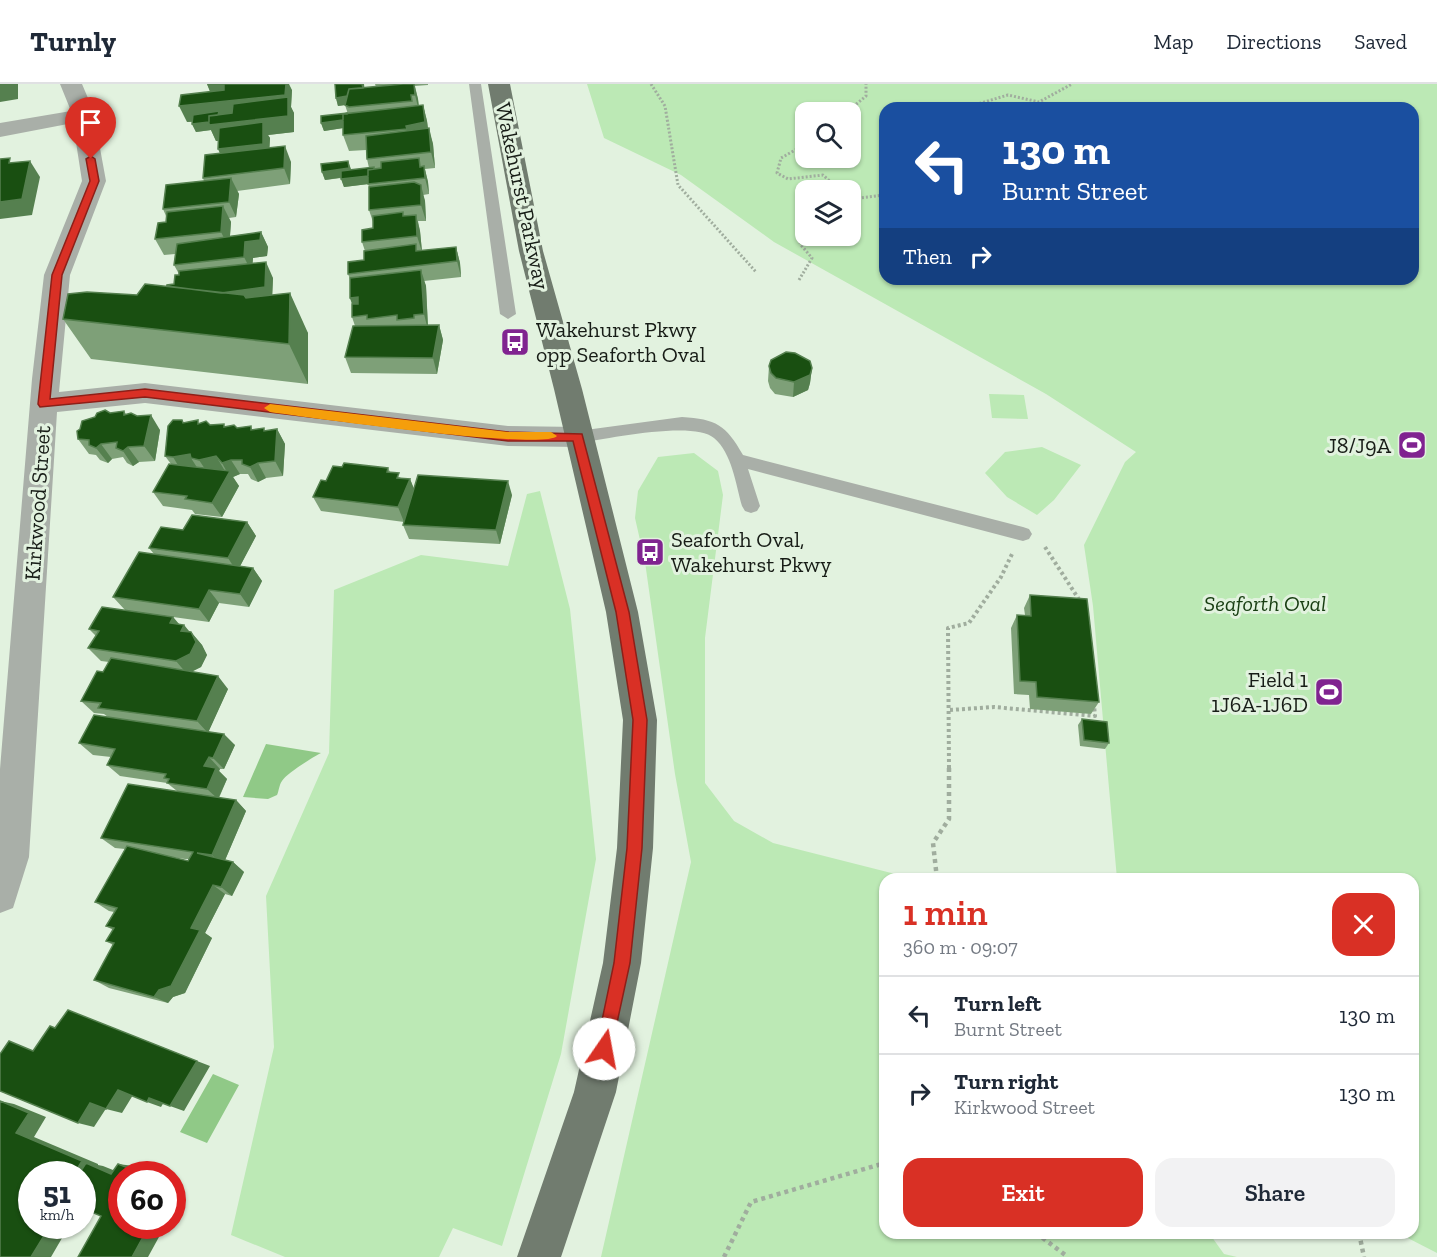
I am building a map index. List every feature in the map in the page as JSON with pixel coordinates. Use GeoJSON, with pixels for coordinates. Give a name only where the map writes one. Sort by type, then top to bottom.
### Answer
{"type":"FeatureCollection","features":[{"type":"Feature","properties":{"kind":"main road","name":"Wakehurst Parkway"},"geometry":{"type":"LineString","coordinates":[[499,85],[531,251],[568,388],[622,612],[640,720],[634,848],[622,963],[595,1092],[539,1257]]}},
{"type":"Feature","properties":{"kind":"street","name":"Kirkwood Street"},"geometry":{"type":"LineString","coordinates":[[0,895],[11,857],[44,404],[57,275],[94,181],[83,115],[71,84]]}},
{"type":"Feature","properties":{"kind":"street"},"geometry":{"type":"LineString","coordinates":[[0,130],[83,115]]}},
{"type":"Feature","properties":{"kind":"street"},"geometry":{"type":"LineString","coordinates":[[44,404],[145,393],[508,436],[578,437]]}},
{"type":"Feature","properties":{"kind":"lane"},"geometry":{"type":"LineString","coordinates":[[499,85],[475,86],[507,314]]}},
{"type":"Feature","properties":{"kind":"lane"},"geometry":{"type":"LineString","coordinates":[[578,437],[682,423],[702,424],[720,433],[728,442],[737,460],[751,506]]}},
{"type":"Feature","properties":{"kind":"lane"},"geometry":{"type":"LineString","coordinates":[[737,460],[1023,534]]}},
{"type":"Feature","properties":{"kind":"path"},"geometry":{"type":"LineString","coordinates":[[651,84],[665,106],[678,185],[756,272]]}},
{"type":"Feature","properties":{"kind":"path"},"geometry":{"type":"LineString","coordinates":[[859,102],[866,96],[866,84]]}},
{"type":"Feature","properties":{"kind":"path"},"geometry":{"type":"LineString","coordinates":[[984,102],[1008,95],[1039,102],[1072,84]]}},
{"type":"Feature","properties":{"kind":"path"},"geometry":{"type":"LineString","coordinates":[[795,150],[781,158],[777,173],[788,178],[823,175],[828,180]]}},
{"type":"Feature","properties":{"kind":"path"},"geometry":{"type":"LineString","coordinates":[[861,198],[879,196]]}},
{"type":"Feature","properties":{"kind":"path"},"geometry":{"type":"LineString","coordinates":[[799,280],[812,258],[802,246]]}},
{"type":"Feature","properties":{"kind":"path"},"geometry":{"type":"LineString","coordinates":[[936,873],[933,843],[949,819],[948,628],[969,623],[1001,577],[1023,534],[1037,534],[1086,610]]}},
{"type":"Feature","properties":{"kind":"path"},"geometry":{"type":"LineString","coordinates":[[950,710],[994,707],[1095,716],[1094,704]]}},
{"type":"Feature","properties":{"kind":"path"},"geometry":{"type":"LineString","coordinates":[[724,1257],[751,1202],[879,1165]]}},
{"type":"Feature","properties":{"kind":"path"},"geometry":{"type":"LineString","coordinates":[[1044,1239],[1068,1257]]}},
{"type":"Feature","properties":{"kind":"path"},"geometry":{"type":"LineString","coordinates":[[1360,1239],[1364,1257]]}},
{"type":"Feature","properties":{"kind":"green space","name":"Seaforth Oval"},"geometry":{"type":"Polygon","coordinates":[[[587,84],[1437,84],[1437,1253],[1410,1239],[1419,1239],[1419,873],[1116,873],[1093,606],[1084,545],[1125,462],[1136,452],[1046,394],[774,242],[681,175],[604,138],[587,84]]]}},
{"type":"Feature","properties":{"kind":"green space"},"geometry":{"type":"Polygon","coordinates":[[[989,394],[1024,395],[1028,419],[992,418],[989,394]]]}},
{"type":"Feature","properties":{"kind":"green space"},"geometry":{"type":"Polygon","coordinates":[[[1042,447],[1081,465],[1054,500],[1037,515],[1007,497],[985,473],[1005,452],[1042,447]]]}},
{"type":"Feature","properties":{"kind":"green space"},"geometry":{"type":"Polygon","coordinates":[[[694,453],[718,471],[723,495],[705,638],[705,783],[734,821],[773,843],[891,873],[879,873],[879,1239],[1213,1239],[1224,1254],[1237,1257],[601,1257],[691,862],[675,774],[645,562],[635,518],[638,491],[658,457],[694,453]]]}},
{"type":"Feature","properties":{"kind":"green space"},"geometry":{"type":"Polygon","coordinates":[[[540,491],[570,609],[596,859],[561,1054],[502,1246],[453,1228],[439,1257],[285,1257],[231,1235],[274,1047],[266,896],[329,753],[334,590],[421,555],[508,566],[527,494],[540,491]]]}},
{"type":"Feature","properties":{"kind":"shaded area"},"geometry":{"type":"Polygon","coordinates":[[[266,744],[321,753],[284,778],[277,795],[268,799],[243,797],[266,744]]]}},
{"type":"Feature","properties":{"kind":"shaded area"},"geometry":{"type":"Polygon","coordinates":[[[213,1074],[239,1085],[207,1143],[180,1132],[213,1074]]]}},
{"type":"Feature","properties":{"kind":"building"},"geometry":{"type":"Polygon","coordinates":[[[224,84],[286,84],[285,95],[179,106],[181,95],[224,90],[224,84]]]}},
{"type":"Feature","properties":{"kind":"building"},"geometry":{"type":"Polygon","coordinates":[[[335,84],[362,84],[363,88],[349,89],[347,96],[336,98],[335,84]]]}},
{"type":"Feature","properties":{"kind":"building"},"geometry":{"type":"Polygon","coordinates":[[[414,84],[415,95],[411,95],[412,101],[349,107],[345,105],[349,89],[414,84]]]}},
{"type":"Feature","properties":{"kind":"building"},"geometry":{"type":"Polygon","coordinates":[[[288,97],[288,116],[209,125],[209,116],[232,113],[233,104],[288,97]]]}},
{"type":"Feature","properties":{"kind":"building"},"geometry":{"type":"Polygon","coordinates":[[[423,105],[425,122],[406,126],[407,129],[343,135],[343,114],[423,105]]]}},
{"type":"Feature","properties":{"kind":"building"},"geometry":{"type":"Polygon","coordinates":[[[219,111],[218,115],[209,116],[209,122],[192,124],[193,115],[219,111]]]}},
{"type":"Feature","properties":{"kind":"building"},"geometry":{"type":"Polygon","coordinates":[[[347,113],[343,114],[343,120],[321,123],[321,116],[347,113]]]}},
{"type":"Feature","properties":{"kind":"building"},"geometry":{"type":"Polygon","coordinates":[[[263,122],[263,144],[218,149],[219,128],[263,122]]]}},
{"type":"Feature","properties":{"kind":"building"},"geometry":{"type":"Polygon","coordinates":[[[429,128],[431,152],[367,159],[366,136],[429,128]]]}},
{"type":"Feature","properties":{"kind":"building"},"geometry":{"type":"Polygon","coordinates":[[[285,146],[284,168],[203,178],[205,155],[285,146]]]}},
{"type":"Feature","properties":{"kind":"building"},"geometry":{"type":"Polygon","coordinates":[[[10,158],[9,163],[30,161],[22,199],[0,202],[0,159],[10,158]]]}},
{"type":"Feature","properties":{"kind":"building"},"geometry":{"type":"Polygon","coordinates":[[[419,158],[420,167],[424,166],[425,178],[368,184],[368,170],[381,168],[381,162],[419,158]]]}},
{"type":"Feature","properties":{"kind":"building"},"geometry":{"type":"Polygon","coordinates":[[[348,161],[349,168],[322,172],[321,164],[348,161]]]}},
{"type":"Feature","properties":{"kind":"building"},"geometry":{"type":"Polygon","coordinates":[[[374,167],[368,170],[368,176],[341,179],[341,171],[374,167]]]}},
{"type":"Feature","properties":{"kind":"building"},"geometry":{"type":"Polygon","coordinates":[[[231,178],[229,202],[163,209],[166,185],[231,178]]]}},
{"type":"Feature","properties":{"kind":"building"},"geometry":{"type":"Polygon","coordinates":[[[414,182],[421,185],[421,205],[369,210],[369,187],[414,182]]]}},
{"type":"Feature","properties":{"kind":"building"},"geometry":{"type":"Polygon","coordinates":[[[223,206],[221,232],[155,239],[158,223],[166,222],[167,212],[223,206]]]}},
{"type":"Feature","properties":{"kind":"building"},"geometry":{"type":"Polygon","coordinates":[[[403,212],[403,216],[416,215],[417,236],[362,242],[362,230],[373,228],[373,216],[403,212]]]}},
{"type":"Feature","properties":{"kind":"building"},"geometry":{"type":"Polygon","coordinates":[[[261,232],[260,240],[245,242],[244,257],[174,265],[177,244],[261,232]]]}},
{"type":"Feature","properties":{"kind":"building"},"geometry":{"type":"Polygon","coordinates":[[[416,244],[416,251],[456,247],[457,261],[348,274],[348,262],[364,260],[364,251],[416,244]]]}},
{"type":"Feature","properties":{"kind":"building"},"geometry":{"type":"Polygon","coordinates":[[[266,262],[265,287],[221,293],[167,286],[174,284],[175,275],[179,275],[179,271],[266,262]]]}},
{"type":"Feature","properties":{"kind":"building"},"geometry":{"type":"Polygon","coordinates":[[[421,270],[424,314],[397,320],[397,315],[367,319],[367,315],[352,317],[352,304],[358,304],[358,297],[350,298],[350,278],[421,270]]]}},
{"type":"Feature","properties":{"kind":"building"},"geometry":{"type":"Polygon","coordinates":[[[145,284],[244,295],[246,298],[290,293],[289,344],[63,319],[68,294],[87,292],[137,295],[145,284]]]}},
{"type":"Feature","properties":{"kind":"building"},"geometry":{"type":"Polygon","coordinates":[[[439,325],[433,358],[345,357],[353,326],[439,325]]]}},
{"type":"Feature","properties":{"kind":"building"},"geometry":{"type":"Polygon","coordinates":[[[786,352],[795,353],[810,361],[812,368],[810,375],[794,382],[776,378],[769,366],[771,360],[786,352]]]}},
{"type":"Feature","properties":{"kind":"building"},"geometry":{"type":"Polygon","coordinates":[[[105,410],[110,413],[124,411],[124,415],[131,413],[137,416],[151,415],[144,446],[128,447],[123,451],[116,448],[117,442],[101,444],[96,448],[89,445],[89,440],[78,439],[77,431],[82,421],[95,417],[97,413],[105,410]]]}},
{"type":"Feature","properties":{"kind":"building"},"geometry":{"type":"Polygon","coordinates":[[[173,420],[182,420],[183,423],[198,420],[198,424],[206,421],[210,425],[224,424],[224,427],[234,425],[237,428],[251,426],[251,430],[277,429],[275,461],[258,463],[250,467],[242,464],[242,460],[222,463],[216,456],[199,460],[191,458],[190,454],[165,456],[168,426],[173,420]]]}},
{"type":"Feature","properties":{"kind":"building"},"geometry":{"type":"Polygon","coordinates":[[[344,463],[388,468],[387,472],[399,473],[397,478],[410,479],[398,507],[313,497],[321,480],[326,481],[333,466],[342,467],[344,463]]]}},
{"type":"Feature","properties":{"kind":"building"},"geometry":{"type":"Polygon","coordinates":[[[169,464],[230,471],[212,503],[185,499],[187,496],[153,492],[169,464]]]}},
{"type":"Feature","properties":{"kind":"building"},"geometry":{"type":"Polygon","coordinates":[[[418,475],[508,481],[496,530],[403,525],[418,475]]]}},
{"type":"Feature","properties":{"kind":"building"},"geometry":{"type":"Polygon","coordinates":[[[192,515],[247,522],[228,558],[149,548],[161,527],[183,530],[192,515]]]}},
{"type":"Feature","properties":{"kind":"building"},"geometry":{"type":"Polygon","coordinates":[[[139,552],[253,568],[240,594],[209,590],[199,609],[113,597],[139,552]]]}},
{"type":"Feature","properties":{"kind":"building"},"geometry":{"type":"Polygon","coordinates":[[[1030,595],[1087,599],[1099,702],[1037,697],[1036,682],[1020,681],[1017,615],[1031,616],[1030,595]]]}},
{"type":"Feature","properties":{"kind":"building"},"geometry":{"type":"Polygon","coordinates":[[[102,607],[173,617],[170,623],[184,625],[181,631],[191,632],[196,642],[190,654],[176,661],[88,648],[99,631],[89,629],[102,607]]]}},
{"type":"Feature","properties":{"kind":"building"},"geometry":{"type":"Polygon","coordinates":[[[111,658],[218,676],[197,721],[98,708],[101,703],[81,701],[97,671],[103,672],[111,658]]]}},
{"type":"Feature","properties":{"kind":"building"},"geometry":{"type":"Polygon","coordinates":[[[94,715],[224,734],[213,758],[209,757],[204,766],[216,768],[207,789],[167,783],[169,779],[164,778],[166,774],[107,765],[115,749],[79,743],[94,715]]]}},
{"type":"Feature","properties":{"kind":"building"},"geometry":{"type":"Polygon","coordinates":[[[1082,719],[1107,722],[1109,743],[1084,740],[1082,719]]]}},
{"type":"Feature","properties":{"kind":"building"},"geometry":{"type":"Polygon","coordinates":[[[128,784],[236,800],[212,855],[197,853],[233,862],[221,887],[213,885],[191,928],[200,930],[171,986],[159,990],[154,997],[94,980],[114,943],[106,941],[114,928],[106,926],[117,908],[95,902],[127,846],[188,861],[193,852],[101,838],[128,784]]]}},
{"type":"Feature","properties":{"kind":"building"},"geometry":{"type":"Polygon","coordinates":[[[68,1010],[197,1061],[170,1106],[149,1098],[147,1102],[118,1090],[106,1109],[90,1103],[78,1123],[0,1091],[0,1054],[9,1041],[33,1051],[50,1026],[55,1028],[68,1010]]]}},
{"type":"Feature","properties":{"kind":"building"},"geometry":{"type":"Polygon","coordinates":[[[0,1101],[29,1113],[16,1133],[82,1161],[18,1161],[18,1239],[42,1239],[31,1257],[0,1257],[0,1101]]]}},
{"type":"Feature","properties":{"kind":"building"},"geometry":{"type":"Polygon","coordinates":[[[96,1167],[108,1173],[108,1239],[142,1239],[132,1257],[78,1257],[88,1239],[96,1239],[96,1225],[101,1216],[96,1214],[96,1167]]]}},
{"type":"Feature","properties":{"kind":"slow traffic"},"geometry":{"type":"LineString","coordinates":[[270,408],[508,436],[551,436]]}},
{"type":"Feature","properties":{"kind":"place","name":"Wakehurst Pkwy opp Seaforth Oval"},"geometry":{"type":"Point","coordinates":[515,342]}},
{"type":"Feature","properties":{"kind":"place","name":"J8/J9A"},"geometry":{"type":"Point","coordinates":[1412,445]}},
{"type":"Feature","properties":{"kind":"place","name":"Seaforth Oval, Wakehurst Pkwy"},"geometry":{"type":"Point","coordinates":[650,552]}},
{"type":"Feature","properties":{"kind":"place","name":"Field 1 1J6A-1J6D"},"geometry":{"type":"Point","coordinates":[1329,692]}},
{"type":"Feature","properties":{"kind":"route"},"geometry":{"type":"LineString","coordinates":[[91,159],[94,181],[57,275],[44,404],[145,393],[508,436],[578,437],[622,612],[640,720],[634,848],[622,963],[604,1049]]}}]}
